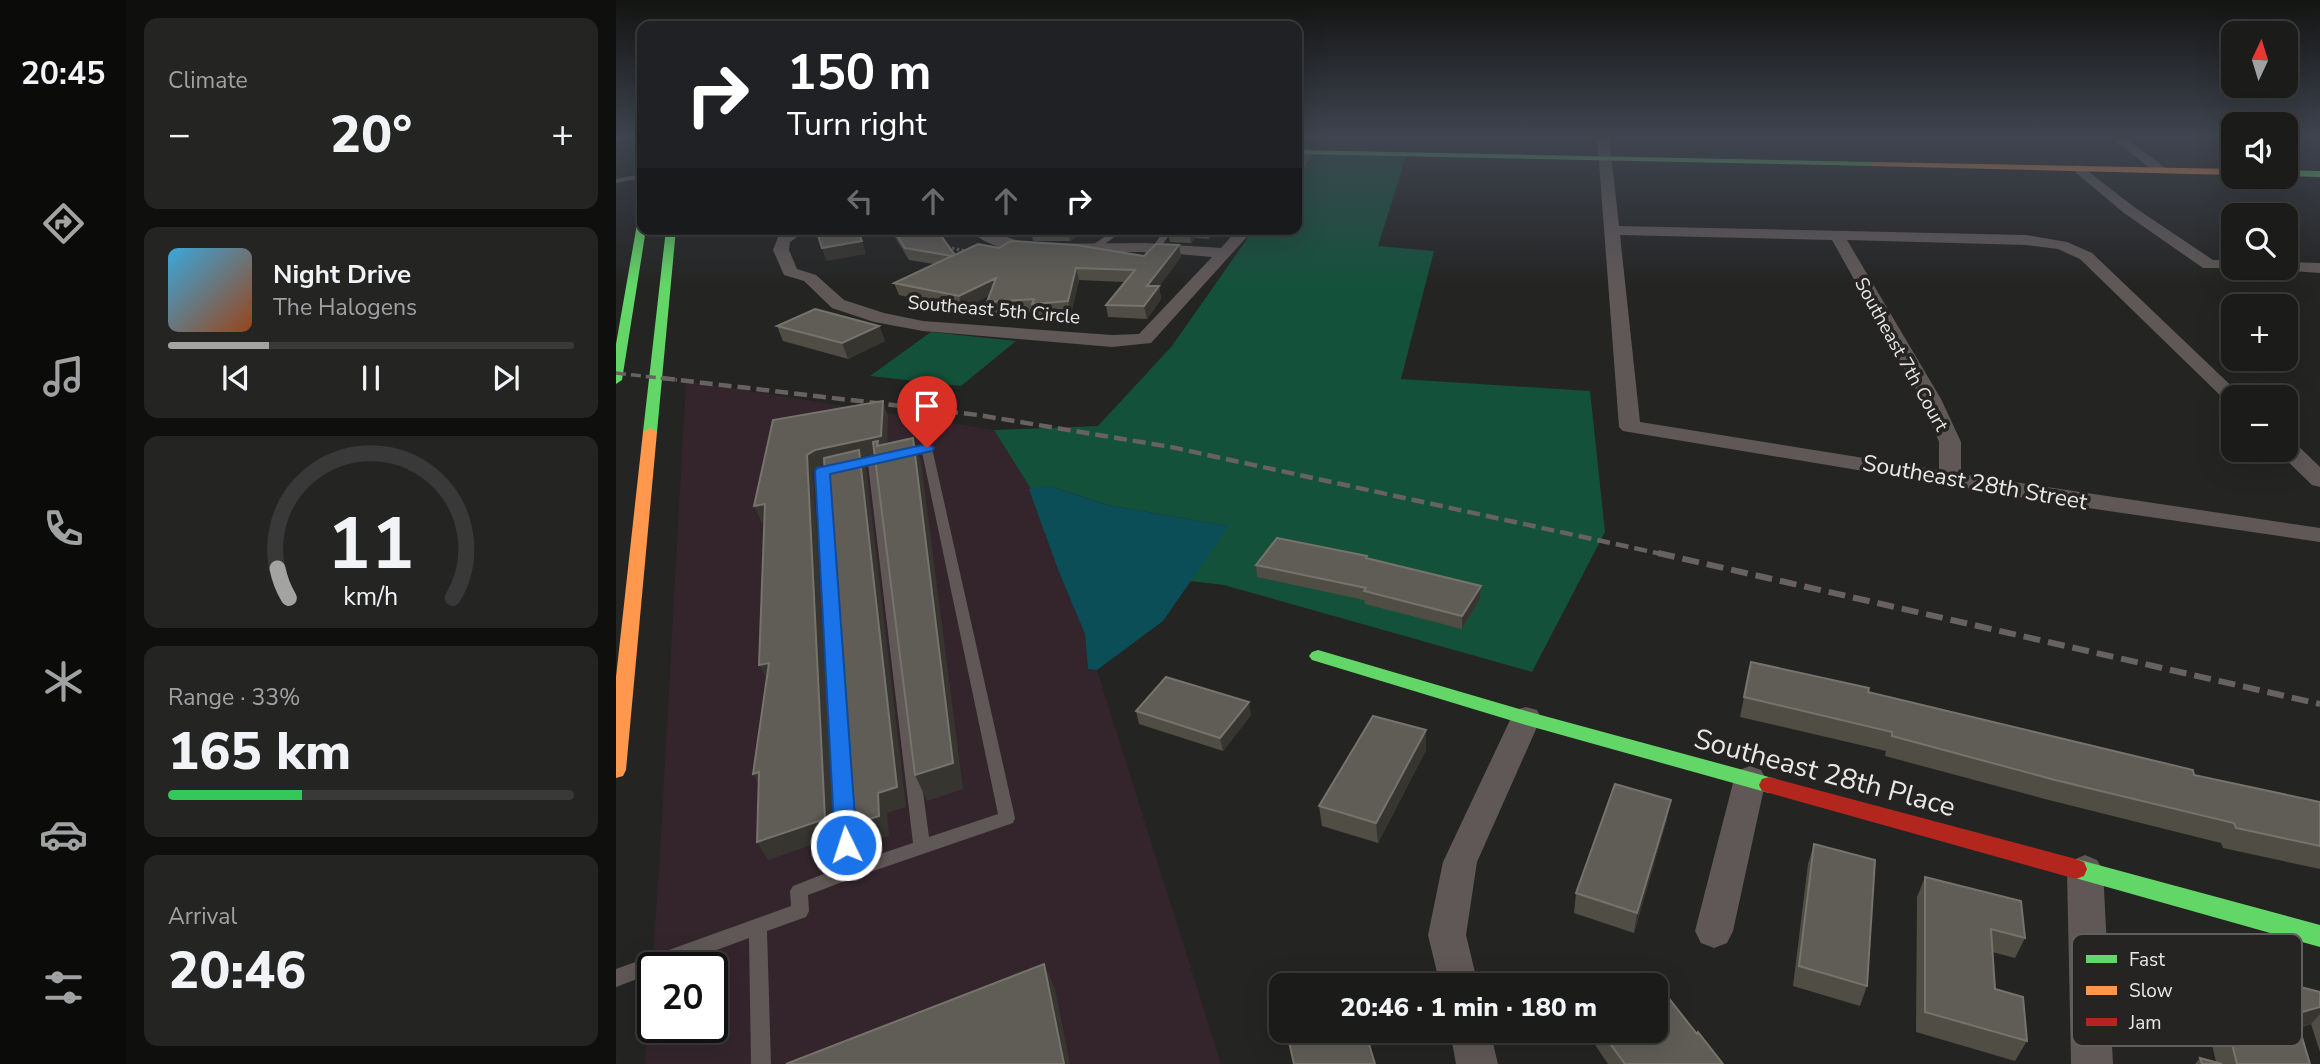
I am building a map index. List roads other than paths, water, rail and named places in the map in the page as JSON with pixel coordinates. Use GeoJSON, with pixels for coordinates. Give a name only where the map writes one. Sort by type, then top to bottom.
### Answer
{"type":"FeatureCollection","features":[{"type":"Feature","properties":{"kind":"main road"},"geometry":{"type":"LineString","coordinates":[[616,380],[640,235]]}},
{"type":"Feature","properties":{"kind":"main road"},"geometry":{"type":"LineString","coordinates":[[616,770],[670,235]]}},
{"type":"Feature","properties":{"kind":"main road","name":"Southeast 28th Place"},"geometry":{"type":"LineString","coordinates":[[1318,656],[1526,718],[2320,936]]}},
{"type":"Feature","properties":{"kind":"street"},"geometry":{"type":"LineString","coordinates":[[1609,186],[1613,230],[2026,240],[2062,245],[2086,256],[2221,385]]}},
{"type":"Feature","properties":{"kind":"street"},"geometry":{"type":"LineString","coordinates":[[2100,186],[2129,210],[2209,265],[2221,265]]}},
{"type":"Feature","properties":{"kind":"street","name":"Southeast 28th Street"},"geometry":{"type":"LineString","coordinates":[[1613,230],[1630,427],[1950,477],[2169,516],[2320,535]]}},
{"type":"Feature","properties":{"kind":"street","name":"Southeast 5th Circle"},"geometry":{"type":"LineString","coordinates":[[791,235],[783,240],[781,250],[790,272],[810,278],[838,304],[880,318],[923,326],[1112,341],[1144,339],[1242,235]]}},
{"type":"Feature","properties":{"kind":"street"},"geometry":{"type":"LineString","coordinates":[[985,235],[996,242],[1031,250],[1156,248],[1225,253]]}},
{"type":"Feature","properties":{"kind":"street","name":"Southeast 7th Court"},"geometry":{"type":"LineString","coordinates":[[1837,236],[1931,399],[1950,442],[1950,477]]}},
{"type":"Feature","properties":{"kind":"street"},"geometry":{"type":"LineString","coordinates":[[2298,267],[2320,268]]}},
{"type":"Feature","properties":{"kind":"street"},"geometry":{"type":"LineString","coordinates":[[2298,459],[2320,480]]}},
{"type":"Feature","properties":{"kind":"street"},"geometry":{"type":"LineString","coordinates":[[1456,973],[1447,935],[1460,862],[1526,718]]}},
{"type":"Feature","properties":{"kind":"street"},"geometry":{"type":"LineString","coordinates":[[1714,931],[1750,779]]}},
{"type":"Feature","properties":{"kind":"street"},"geometry":{"type":"LineString","coordinates":[[2085,870],[2087,934]]}},
{"type":"Feature","properties":{"kind":"street"},"geometry":{"type":"LineString","coordinates":[[1473,1043],[1477,1064]]}},
{"type":"Feature","properties":{"kind":"street"},"geometry":{"type":"LineString","coordinates":[[2091,1046],[2092,1064]]}},
{"type":"Feature","properties":{"kind":"lane"},"geometry":{"type":"LineString","coordinates":[[1094,248],[1112,235]]}},
{"type":"Feature","properties":{"kind":"lane"},"geometry":{"type":"LineString","coordinates":[[1156,248],[1165,235]]}},
{"type":"Feature","properties":{"kind":"lane"},"geometry":{"type":"LineString","coordinates":[[616,978],[800,911],[799,891],[1007,818],[927,448],[822,471],[848,872]]}},
{"type":"Feature","properties":{"kind":"lane"},"geometry":{"type":"LineString","coordinates":[[873,460],[922,847]]}},
{"type":"Feature","properties":{"kind":"lane"},"geometry":{"type":"LineString","coordinates":[[758,926],[761,1064]]}},
{"type":"Feature","properties":{"kind":"water"},"geometry":{"type":"Polygon","coordinates":[[[1049,486],[1107,505],[1229,526],[1163,621],[1097,670],[1088,669],[1085,634],[1029,489],[1049,486]]]}},
{"type":"Feature","properties":{"kind":"railway"},"geometry":{"type":"LineString","coordinates":[[616,373],[677,380]]}},
{"type":"Feature","properties":{"kind":"railway"},"geometry":{"type":"LineString","coordinates":[[662,378],[978,415],[1171,447],[1666,555]]}},
{"type":"Feature","properties":{"kind":"railway"},"geometry":{"type":"LineString","coordinates":[[1658,553],[2320,704]]}}]}
